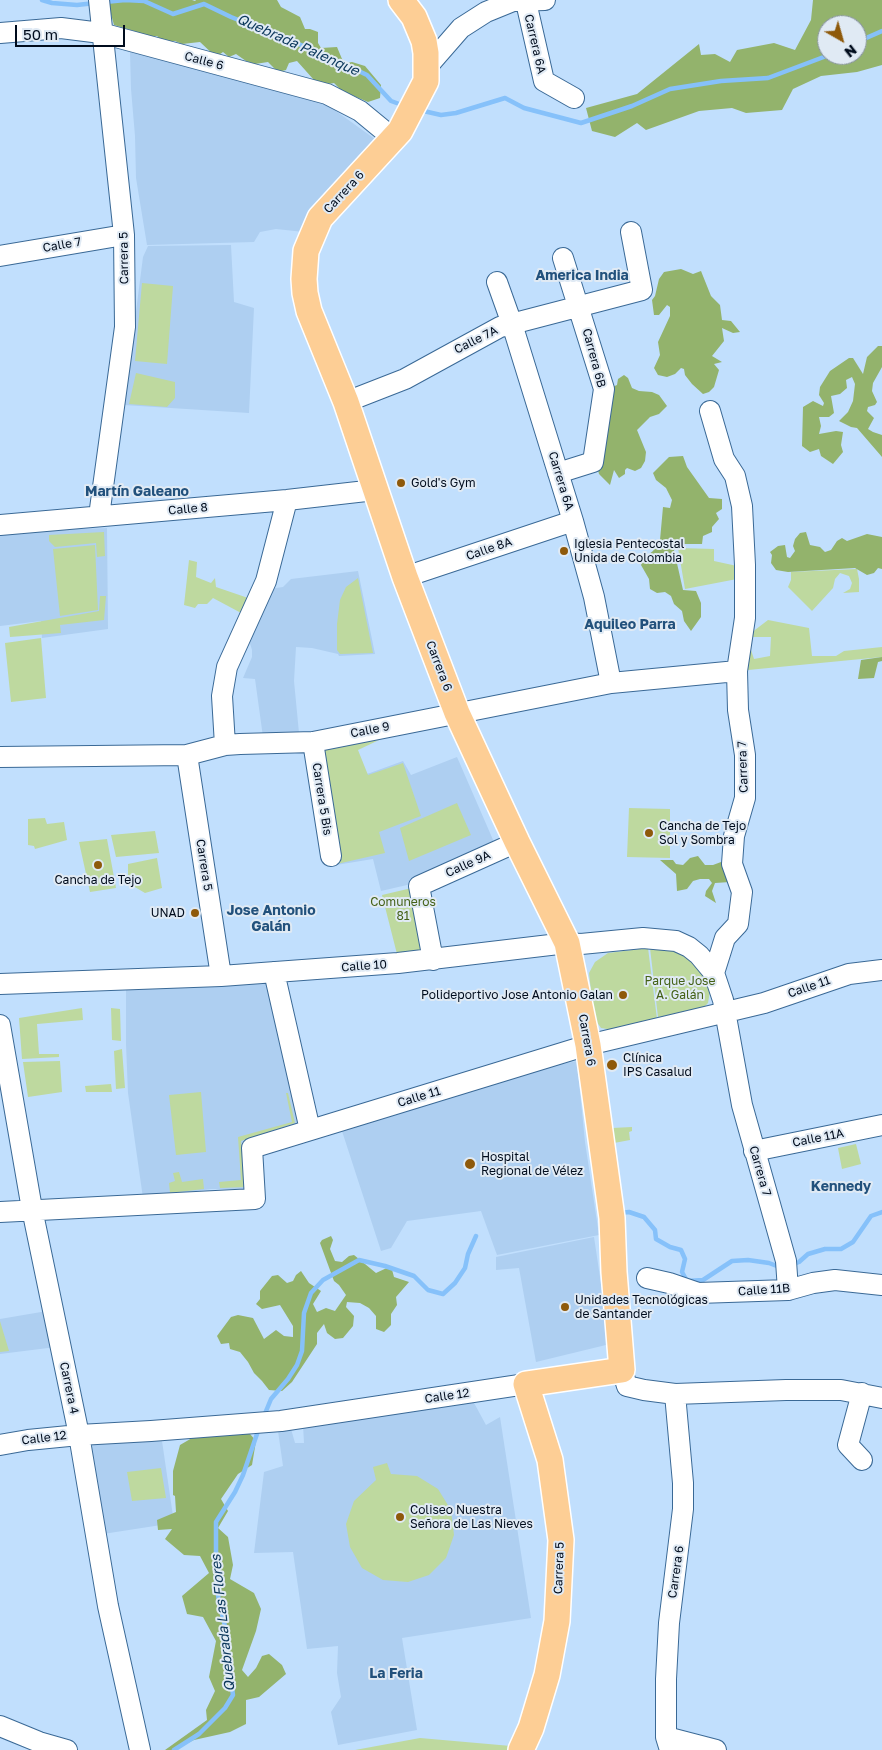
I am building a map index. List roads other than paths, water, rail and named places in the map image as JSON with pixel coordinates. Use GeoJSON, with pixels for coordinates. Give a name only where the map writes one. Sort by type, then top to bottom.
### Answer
{"type":"FeatureCollection","features":[{"type":"Feature","properties":{"kind":"main road"},"geometry":{"type":"LineString","coordinates":[[401,0],[420,28],[426,53],[424,79]]}},
{"type":"Feature","properties":{"kind":"main road","name":"Carrera 6"},"geometry":{"type":"LineString","coordinates":[[424,79],[398,133],[320,218],[306,251],[304,279],[309,312],[346,402],[405,577],[457,713],[517,842],[568,943],[588,1045],[612,1214],[614,1272],[622,1370]]}},
{"type":"Feature","properties":{"kind":"main road","name":"Calle 12"},"geometry":{"type":"LineString","coordinates":[[526,1384],[622,1370]]}},
{"type":"Feature","properties":{"kind":"main road","name":"Carrera 5"},"geometry":{"type":"LineString","coordinates":[[521,1750],[531,1728],[547,1675],[558,1621],[561,1540],[550,1460],[526,1384]]}},
{"type":"Feature","properties":{"kind":"street"},"geometry":{"type":"LineString","coordinates":[[424,79],[451,38],[473,19],[513,1],[535,1]]}},
{"type":"Feature","properties":{"kind":"street","name":"Carrera 6A"},"geometry":{"type":"LineString","coordinates":[[535,1],[544,81],[574,98]]}},
{"type":"Feature","properties":{"kind":"street","name":"Calle 6"},"geometry":{"type":"LineString","coordinates":[[0,33],[61,28],[100,16],[327,94],[398,133]]}},
{"type":"Feature","properties":{"kind":"street","name":"Carrera 5"},"geometry":{"type":"LineString","coordinates":[[99,516],[125,327],[124,234],[100,16]]}},
{"type":"Feature","properties":{"kind":"street","name":"Calle 7A"},"geometry":{"type":"LineString","coordinates":[[346,402],[405,378],[500,327],[642,290],[631,232]]}},
{"type":"Feature","properties":{"kind":"street","name":"Calle 7"},"geometry":{"type":"LineString","coordinates":[[0,256],[124,234]]}},
{"type":"Feature","properties":{"kind":"street","name":"Carrera 6B"},"geometry":{"type":"LineString","coordinates":[[558,472],[593,462],[604,389],[563,258]]}},
{"type":"Feature","properties":{"kind":"street","name":"Carrera 6A"},"geometry":{"type":"LineString","coordinates":[[497,282],[558,472],[594,598],[611,683]]}},
{"type":"Feature","properties":{"kind":"street","name":"Carrera 7"},"geometry":{"type":"LineString","coordinates":[[710,412],[724,459],[735,476],[742,506],[745,618],[737,671],[738,710],[745,755],[745,798],[734,836],[732,864],[742,892],[738,924],[725,938],[714,973],[720,987],[742,1105],[786,1262],[789,1287]]}},
{"type":"Feature","properties":{"kind":"street","name":"Calle 8"},"geometry":{"type":"LineString","coordinates":[[0,526],[287,500],[375,490]]}},
{"type":"Feature","properties":{"kind":"street"},"geometry":{"type":"LineString","coordinates":[[225,746],[222,696],[227,667],[266,581],[287,500]]}},
{"type":"Feature","properties":{"kind":"street","name":"Calle 8A"},"geometry":{"type":"LineString","coordinates":[[405,577],[572,521]]}},
{"type":"Feature","properties":{"kind":"street","name":"Calle 9"},"geometry":{"type":"LineString","coordinates":[[0,757],[187,755],[225,746],[313,742],[611,683],[737,671]]}},
{"type":"Feature","properties":{"kind":"street","name":"Carrera 5 Bis"},"geometry":{"type":"LineString","coordinates":[[313,742],[331,856]]}},
{"type":"Feature","properties":{"kind":"street","name":"Carrera 5"},"geometry":{"type":"LineString","coordinates":[[187,755],[221,976]]}},
{"type":"Feature","properties":{"kind":"street","name":"Calle 9A"},"geometry":{"type":"LineString","coordinates":[[433,960],[419,886],[517,842]]}},
{"type":"Feature","properties":{"kind":"street","name":"Calle 10"},"geometry":{"type":"LineString","coordinates":[[0,984],[221,976],[433,960],[568,943],[581,944],[644,938],[676,941],[689,947],[699,955],[714,973]]}},
{"type":"Feature","properties":{"kind":"street","name":"Calle 11"},"geometry":{"type":"LineString","coordinates":[[0,1212],[255,1199],[252,1148],[588,1045],[764,1003],[849,974],[882,970]]}},
{"type":"Feature","properties":{"kind":"street"},"geometry":{"type":"LineString","coordinates":[[274,972],[310,1130]]}},
{"type":"Feature","properties":{"kind":"street","name":"Carrera 4"},"geometry":{"type":"LineString","coordinates":[[0,1025],[32,1210],[79,1434],[108,1606],[140,1750]]}},
{"type":"Feature","properties":{"kind":"street","name":"Calle 11A"},"geometry":{"type":"LineString","coordinates":[[754,1151],[882,1126]]}},
{"type":"Feature","properties":{"kind":"street","name":"Calle 11B"},"geometry":{"type":"LineString","coordinates":[[647,1278],[698,1293],[789,1287],[835,1280],[882,1285]]}},
{"type":"Feature","properties":{"kind":"street"},"geometry":{"type":"LineString","coordinates":[[622,1370],[627,1386],[675,1394],[841,1390],[882,1398]]}},
{"type":"Feature","properties":{"kind":"street","name":"Calle 12"},"geometry":{"type":"LineString","coordinates":[[0,1445],[79,1434],[282,1421],[526,1384]]}},
{"type":"Feature","properties":{"kind":"street"},"geometry":{"type":"LineString","coordinates":[[862,1393],[848,1445],[862,1460]]}},
{"type":"Feature","properties":{"kind":"street","name":"Carrera 6"},"geometry":{"type":"LineString","coordinates":[[668,1743],[666,1679],[669,1622],[683,1509],[683,1483],[675,1394]]}},
{"type":"Feature","properties":{"kind":"street"},"geometry":{"type":"LineString","coordinates":[[0,1726],[39,1742],[67,1750]]}},
{"type":"Feature","properties":{"kind":"street"},"geometry":{"type":"LineString","coordinates":[[668,1743],[716,1750]]}},
{"type":"Feature","properties":{"kind":"waterway","name":"Quebrada Palenque"},"geometry":{"type":"LineString","coordinates":[[42,0],[52,3],[77,5],[95,3]]}},
{"type":"Feature","properties":{"kind":"waterway","name":"Quebrada Palenque"},"geometry":{"type":"LineString","coordinates":[[105,2],[144,1],[173,14],[204,4],[231,17],[321,53],[367,75],[391,101],[405,106]]}},
{"type":"Feature","properties":{"kind":"waterway","name":"Quebrada Palenque"},"geometry":{"type":"LineString","coordinates":[[867,38],[882,31]]}},
{"type":"Feature","properties":{"kind":"waterway","name":"Quebrada Palenque"},"geometry":{"type":"LineString","coordinates":[[419,110],[441,115],[456,113],[505,98],[524,108],[581,123],[632,106],[670,89],[721,81],[768,78],[817,60]]}},
{"type":"Feature","properties":{"kind":"waterway","name":"Quebrada Las Flores"},"geometry":{"type":"LineString","coordinates":[[619,1213],[629,1212],[644,1217],[655,1230],[656,1239],[670,1247],[681,1250],[685,1259],[682,1272],[687,1281],[703,1280],[732,1261],[748,1260],[769,1263],[782,1268]]}},
{"type":"Feature","properties":{"kind":"waterway","name":"Quebrada Las Flores"},"geometry":{"type":"LineString","coordinates":[[791,1265],[799,1262],[808,1254],[825,1249],[841,1249],[853,1242],[871,1216],[882,1212]]}},
{"type":"Feature","properties":{"kind":"waterway","name":"Quebrada Las Flores"},"geometry":{"type":"LineString","coordinates":[[264,1416],[271,1399],[297,1365],[302,1351],[304,1313],[311,1293],[323,1280],[359,1260],[385,1266],[414,1276],[428,1290],[443,1294],[455,1283],[465,1268],[468,1254],[476,1236]]}},
{"type":"Feature","properties":{"kind":"waterway","name":"Quebrada Las Flores"},"geometry":{"type":"LineString","coordinates":[[174,1750],[199,1734],[225,1708],[233,1695],[230,1673],[226,1663],[225,1626],[216,1578],[216,1522],[235,1492],[243,1475],[259,1428]]}},
{"type":"Feature","properties":{"kind":"place","name":"Gold's Gym"},"geometry":{"type":"Point","coordinates":[401,483]}},
{"type":"Feature","properties":{"kind":"place","name":"Iglesia Pentecostal Unida de Colombia"},"geometry":{"type":"Point","coordinates":[564,551]}},
{"type":"Feature","properties":{"kind":"place","name":"Cancha de Tejo Sol y Sombra"},"geometry":{"type":"Point","coordinates":[649,833]}},
{"type":"Feature","properties":{"kind":"place","name":"Cancha de Tejo"},"geometry":{"type":"Point","coordinates":[98,865]}},
{"type":"Feature","properties":{"kind":"place","name":"UNAD"},"geometry":{"type":"Point","coordinates":[195,913]}},
{"type":"Feature","properties":{"kind":"place","name":"Polideportivo Jose Antonio Galan"},"geometry":{"type":"Point","coordinates":[623,995]}},
{"type":"Feature","properties":{"kind":"place","name":"Clínica IPS Casalud"},"geometry":{"type":"Point","coordinates":[612,1065]}},
{"type":"Feature","properties":{"kind":"place","name":"Hospital Regional de Vélez"},"geometry":{"type":"Point","coordinates":[470,1164]}},
{"type":"Feature","properties":{"kind":"place","name":"Unidades Tecnológicas de Santander"},"geometry":{"type":"Point","coordinates":[565,1307]}},
{"type":"Feature","properties":{"kind":"place","name":"Coliseo Nuestra Señora de Las Nieves"},"geometry":{"type":"Point","coordinates":[400,1517]}},
{"type":"Feature","properties":{"kind":"district","name":"America India"},"geometry":{"type":"Point","coordinates":[582,276]}},
{"type":"Feature","properties":{"kind":"district","name":"Martín Galeano"},"geometry":{"type":"Point","coordinates":[137,492]}},
{"type":"Feature","properties":{"kind":"district","name":"Aquileo Parra"},"geometry":{"type":"Point","coordinates":[630,625]}},
{"type":"Feature","properties":{"kind":"district","name":"Jose Antonio Galán"},"geometry":{"type":"Point","coordinates":[271,920]}},
{"type":"Feature","properties":{"kind":"district","name":"Kennedy"},"geometry":{"type":"Point","coordinates":[841,1187]}},
{"type":"Feature","properties":{"kind":"district","name":"La Feria"},"geometry":{"type":"Point","coordinates":[396,1674]}},
{"type":"Feature","properties":{"kind":"park label","name":"Comuneros 81"},"geometry":{"type":"Point","coordinates":[403,909]}},
{"type":"Feature","properties":{"kind":"park label","name":"Parque Jose A. Galán"},"geometry":{"type":"Point","coordinates":[680,988]}}]}
